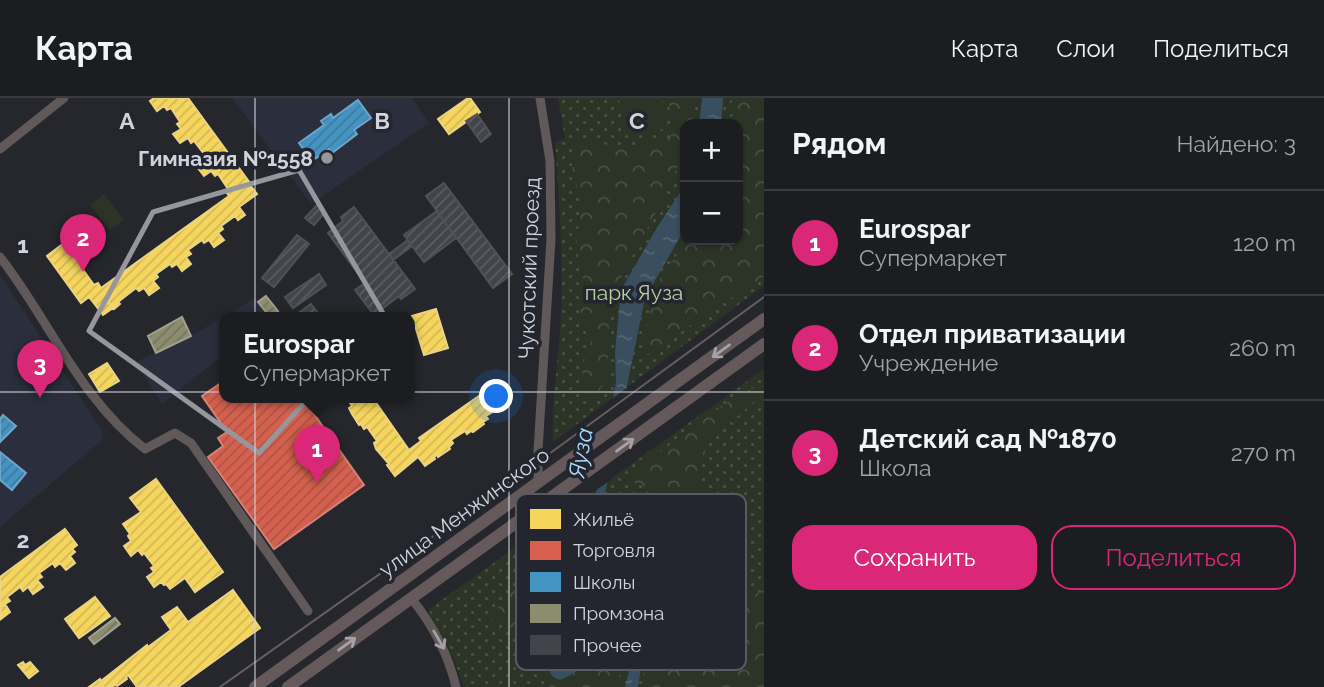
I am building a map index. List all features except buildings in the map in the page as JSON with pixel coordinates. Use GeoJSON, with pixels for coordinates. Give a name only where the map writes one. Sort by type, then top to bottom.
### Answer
{"type":"FeatureCollection","features":[{"type":"Feature","properties":{"kind":"main road","name":"улица Менжинского"},"geometry":{"type":"LineString","coordinates":[[523,494],[764,319]]}},
{"type":"Feature","properties":{"kind":"main road","name":"улица Менжинского"},"geometry":{"type":"LineString","coordinates":[[557,494],[764,344]]}},
{"type":"Feature","properties":{"kind":"main road","name":"улица Менжинского"},"geometry":{"type":"LineString","coordinates":[[255,687],[516,499]]}},
{"type":"Feature","properties":{"kind":"main road","name":"улица Менжинского"},"geometry":{"type":"LineString","coordinates":[[288,687],[516,523]]}},
{"type":"Feature","properties":{"kind":"street"},"geometry":{"type":"LineString","coordinates":[[0,149],[22,135],[64,98]]}},
{"type":"Feature","properties":{"kind":"street","name":"Чукотский проезд"},"geometry":{"type":"LineString","coordinates":[[538,483],[551,239],[550,161],[540,98]]}},
{"type":"Feature","properties":{"kind":"street"},"geometry":{"type":"LineString","coordinates":[[0,257],[100,407],[122,431],[145,449],[175,433],[191,443],[308,611]]}},
{"type":"Feature","properties":{"kind":"street"},"geometry":{"type":"LineString","coordinates":[[411,598],[443,646],[456,687]]}},
{"type":"Feature","properties":{"kind":"highlighted area"},"geometry":{"type":"Polygon","coordinates":[[[299,170],[384,315],[259,453],[89,331],[153,212],[299,170]]]}},
{"type":"Feature","properties":{"kind":"shaded area","name":"Гимназия №1558"},"geometry":{"type":"Polygon","coordinates":[[[232,98],[412,98],[429,123],[311,204],[232,98]]]}},
{"type":"Feature","properties":{"kind":"shaded area"},"geometry":{"type":"Polygon","coordinates":[[[0,275],[103,432],[101,441],[0,527],[0,275]]]}},
{"type":"Feature","properties":{"kind":"shaded area"},"geometry":{"type":"Polygon","coordinates":[[[255,298],[265,312],[231,312],[255,298]]]}},
{"type":"Feature","properties":{"kind":"shaded area"},"geometry":{"type":"Polygon","coordinates":[[[219,319],[219,358],[162,404],[136,362],[219,319]]]}},
{"type":"Feature","properties":{"kind":"green space","name":"парк Яуза"},"geometry":{"type":"Polygon","coordinates":[[[558,98],[764,98],[764,286],[553,442],[561,292],[555,142],[565,139],[558,98]]]}},
{"type":"Feature","properties":{"kind":"green space"},"geometry":{"type":"Polygon","coordinates":[[[619,98],[662,98],[665,129],[623,133],[619,98]]]}},
{"type":"Feature","properties":{"kind":"green space"},"geometry":{"type":"Polygon","coordinates":[[[669,98],[693,98],[695,119],[680,119],[680,161],[667,192],[622,275],[622,287],[609,323],[607,382],[590,399],[583,390],[582,367],[591,342],[580,310],[584,283],[576,246],[581,201],[572,167],[573,144],[591,139],[620,147],[671,137],[669,98]]]}},
{"type":"Feature","properties":{"kind":"green space"},"geometry":{"type":"Polygon","coordinates":[[[732,98],[764,98],[764,276],[645,356],[643,345],[654,287],[683,245],[743,245],[743,119],[733,119],[732,98]]]}},
{"type":"Feature","properties":{"kind":"green space"},"geometry":{"type":"Polygon","coordinates":[[[104,194],[124,220],[110,230],[90,205],[104,194]]]}},
{"type":"Feature","properties":{"kind":"green space"},"geometry":{"type":"Polygon","coordinates":[[[764,369],[764,687],[464,687],[429,609],[516,547],[516,670],[746,670],[746,494],[590,494],[764,369]]]}},
{"type":"Feature","properties":{"kind":"green space"},"geometry":{"type":"Polygon","coordinates":[[[764,382],[764,393],[707,443],[697,481],[706,494],[656,494],[626,479],[629,475],[730,400],[764,382]]]}},
{"type":"Feature","properties":{"kind":"green space"},"geometry":{"type":"Polygon","coordinates":[[[746,579],[756,594],[764,589],[764,687],[643,687],[644,670],[660,673],[663,670],[746,670],[746,579]]]}},
{"type":"Feature","properties":{"kind":"green space"},"geometry":{"type":"Polygon","coordinates":[[[516,586],[516,644],[515,628],[492,623],[494,612],[516,586]]]}},
{"type":"Feature","properties":{"kind":"green space"},"geometry":{"type":"Polygon","coordinates":[[[541,670],[621,670],[617,687],[550,687],[541,670]]]}},
{"type":"Feature","properties":{"kind":"water"},"geometry":{"type":"Polygon","coordinates":[[[702,98],[723,98],[721,119],[700,119],[702,98]]]}},
{"type":"Feature","properties":{"kind":"water"},"geometry":{"type":"Polygon","coordinates":[[[680,193],[680,237],[645,298],[605,494],[596,494],[616,382],[615,352],[621,290],[680,193]]]}},
{"type":"Feature","properties":{"kind":"water"},"geometry":{"type":"Polygon","coordinates":[[[629,670],[641,670],[638,687],[625,687],[629,670]]]}},
{"type":"Feature","properties":{"kind":"pier"},"geometry":{"type":"Polygon","coordinates":[[[632,384],[611,480],[592,493],[609,401],[632,384]]]}},
{"type":"Feature","properties":{"kind":"tram line"},"geometry":{"type":"LineString","coordinates":[[220,687],[538,462],[764,297]]}},
{"type":"Feature","properties":{"kind":"place","name":"Гимназия №1558"},"geometry":{"type":"Point","coordinates":[327,158]}},
{"type":"Feature","properties":{"kind":"place","name":"Отдел приватизации"},"geometry":{"type":"Point","coordinates":[83,272]}},
{"type":"Feature","properties":{"kind":"place","name":"Детский сад №1870"},"geometry":{"type":"Point","coordinates":[40,398]}},
{"type":"Feature","properties":{"kind":"place","name":"Eurospar"},"geometry":{"type":"Point","coordinates":[317,483]}},
{"type":"Feature","properties":{"kind":"water label","name":"Яуза"},"geometry":{"type":"Point","coordinates":[580,453]}}]}
